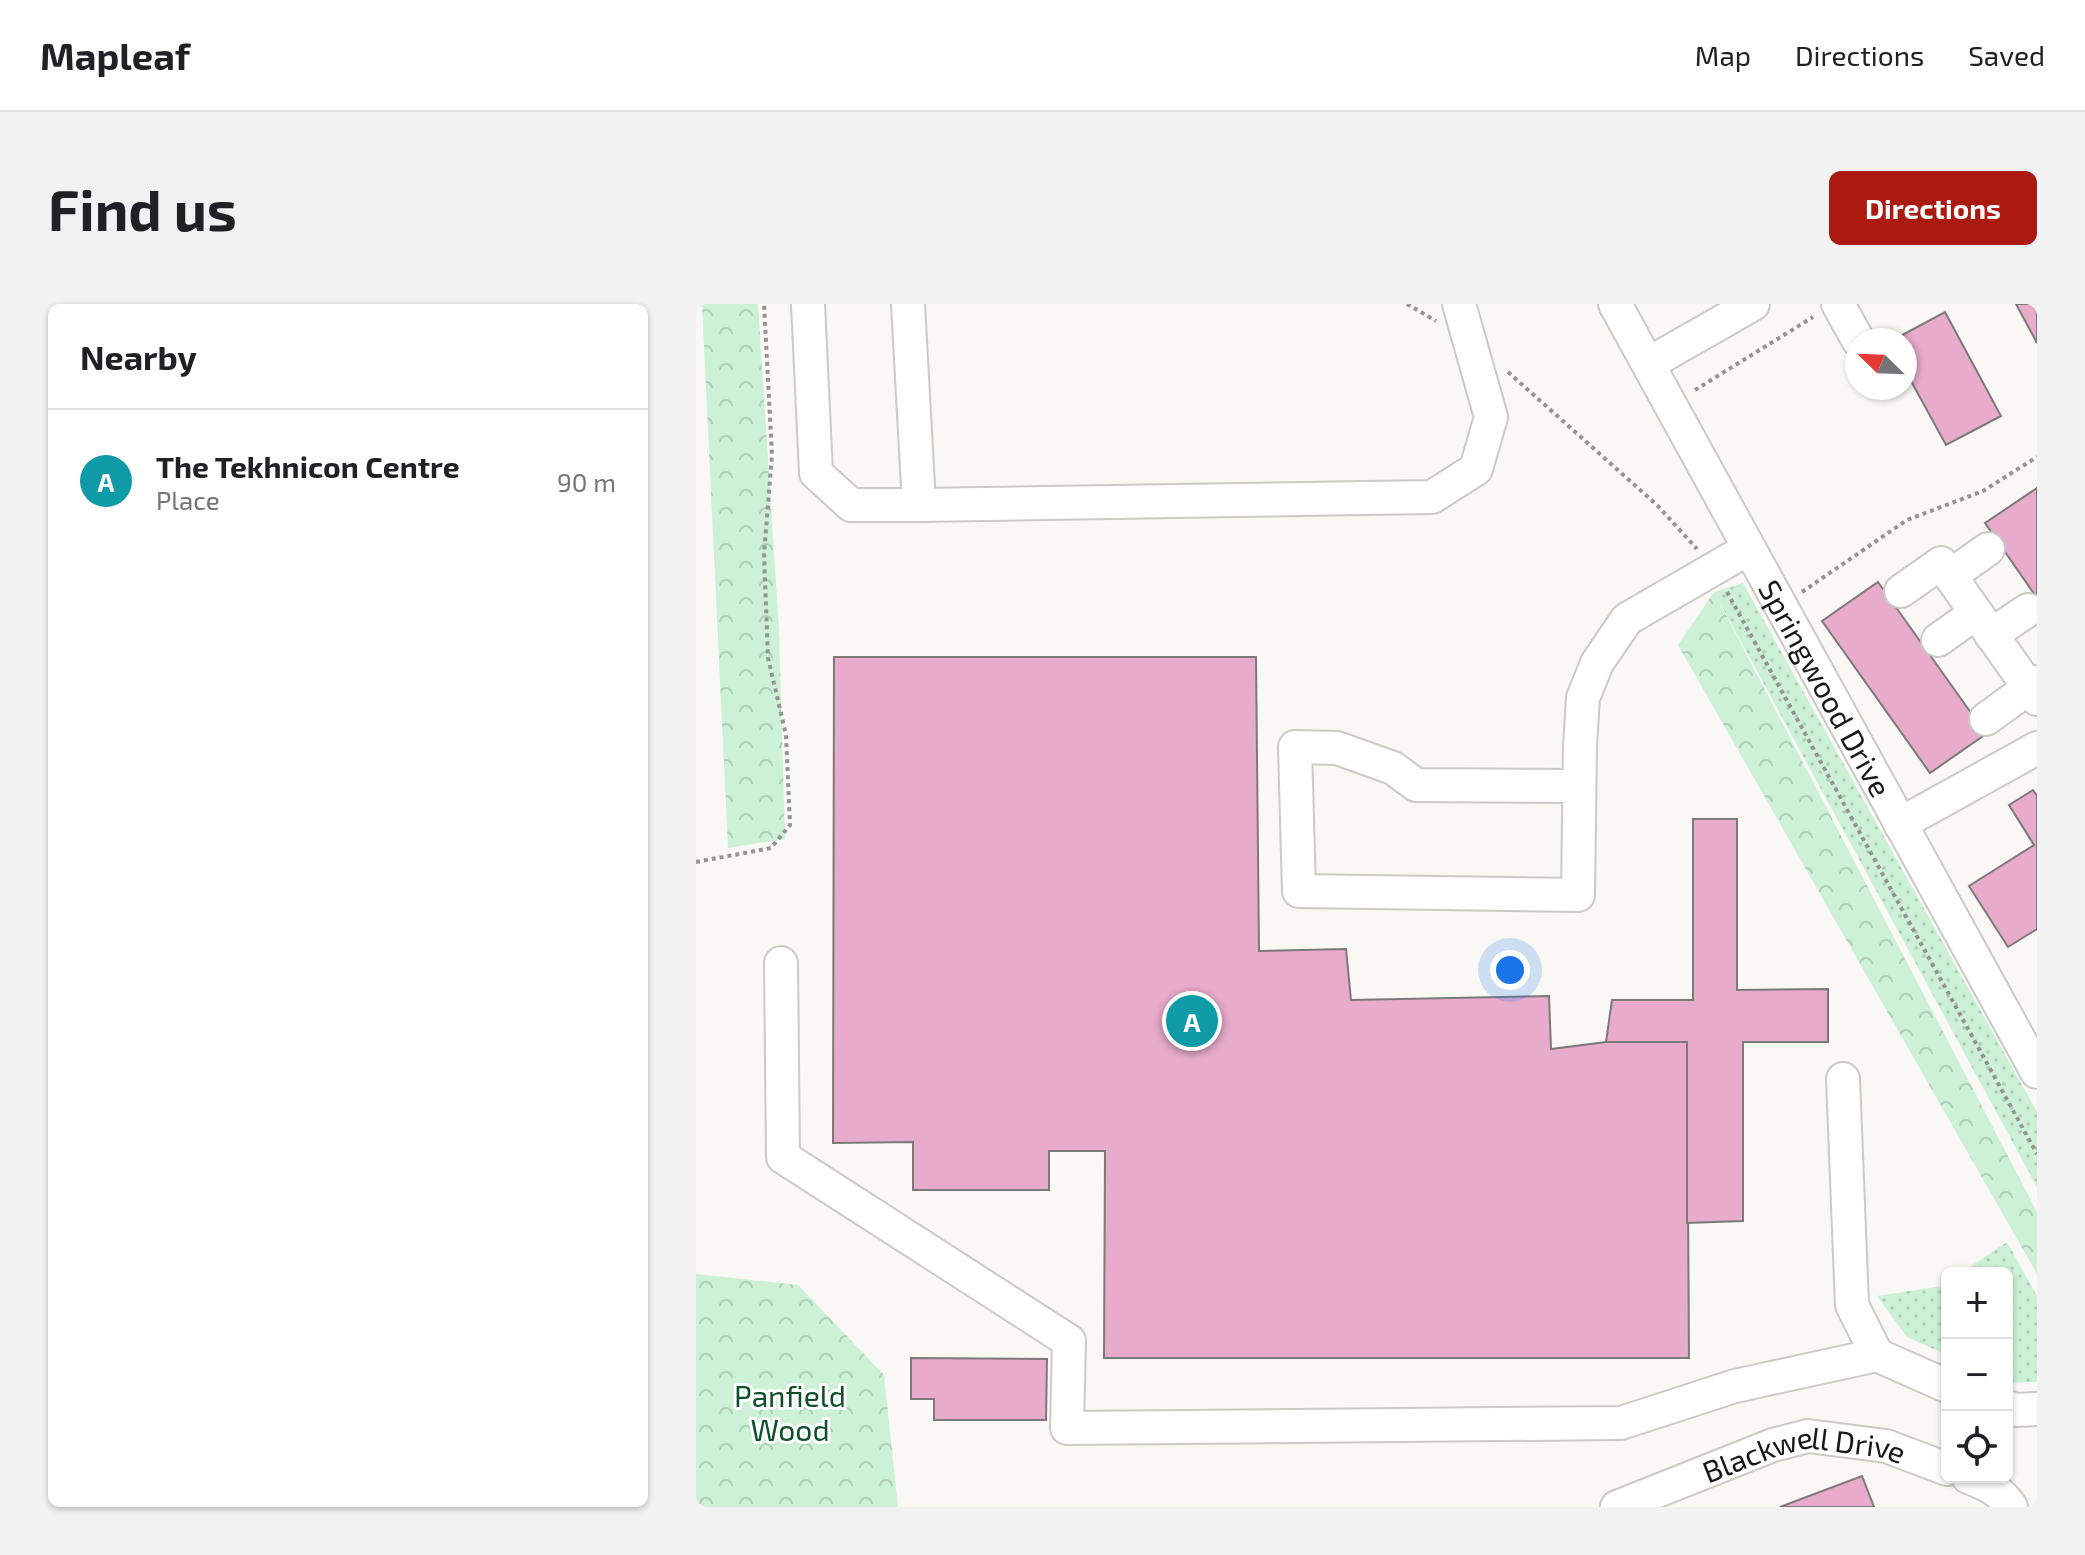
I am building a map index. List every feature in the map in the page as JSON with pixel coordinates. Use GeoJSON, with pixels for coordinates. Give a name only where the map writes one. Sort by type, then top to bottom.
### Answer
{"type":"FeatureCollection","features":[{"type":"Feature","properties":{"kind":"street"},"geometry":{"type":"LineString","coordinates":[[808,304],[816,473],[851,505],[1432,497],[1476,469],[1491,417],[1459,304]]}},
{"type":"Feature","properties":{"kind":"street"},"geometry":{"type":"LineString","coordinates":[[908,304],[919,505]]}},
{"type":"Feature","properties":{"kind":"street","name":"Springwood Drive"},"geometry":{"type":"LineString","coordinates":[[1615,304],[1900,824],[2026,1026],[2037,1072]]}},
{"type":"Feature","properties":{"kind":"street"},"geometry":{"type":"LineString","coordinates":[[1648,364],[1753,304]]}},
{"type":"Feature","properties":{"kind":"street"},"geometry":{"type":"LineString","coordinates":[[1829,308],[1847,328]]}},
{"type":"Feature","properties":{"kind":"street"},"geometry":{"type":"LineString","coordinates":[[1579,786],[1416,785],[1393,768],[1337,748],[1295,747],[1299,891],[1578,895],[1583,698],[1597,663],[1627,619],[1748,549]]}},
{"type":"Feature","properties":{"kind":"street"},"geometry":{"type":"LineString","coordinates":[[1950,576],[1988,549]]}},
{"type":"Feature","properties":{"kind":"street"},"geometry":{"type":"LineString","coordinates":[[1901,591],[1941,563],[2034,690],[1986,719]]}},
{"type":"Feature","properties":{"kind":"street"},"geometry":{"type":"LineString","coordinates":[[1938,640],[2028,610]]}},
{"type":"Feature","properties":{"kind":"street"},"geometry":{"type":"LineString","coordinates":[[1900,824],[2037,748]]}},
{"type":"Feature","properties":{"kind":"street"},"geometry":{"type":"LineString","coordinates":[[781,963],[783,1157],[1069,1341],[1067,1428],[1621,1423],[1735,1386],[1877,1355],[1941,1383]]}},
{"type":"Feature","properties":{"kind":"street"},"geometry":{"type":"LineString","coordinates":[[1843,1079],[1852,1305],[1877,1355]]}},
{"type":"Feature","properties":{"kind":"street"},"geometry":{"type":"LineString","coordinates":[[2013,1409],[2037,1409]]}},
{"type":"Feature","properties":{"kind":"street","name":"Blackwell Drive"},"geometry":{"type":"LineString","coordinates":[[1617,1507],[1773,1445],[1808,1436],[1886,1446],[1941,1467]]}},
{"type":"Feature","properties":{"kind":"street"},"geometry":{"type":"LineString","coordinates":[[1981,1483],[2004,1496],[2011,1507]]}},
{"type":"Feature","properties":{"kind":"path"},"geometry":{"type":"LineString","coordinates":[[696,862],[771,848],[790,825],[786,735],[768,658],[764,554],[772,455],[764,304]]}},
{"type":"Feature","properties":{"kind":"path"},"geometry":{"type":"LineString","coordinates":[[1407,304],[1469,341]]}},
{"type":"Feature","properties":{"kind":"path"},"geometry":{"type":"LineString","coordinates":[[1684,396],[1829,308]]}},
{"type":"Feature","properties":{"kind":"path"},"geometry":{"type":"LineString","coordinates":[[1504,370],[1657,505],[1715,569],[2037,1154]]}},
{"type":"Feature","properties":{"kind":"path"},"geometry":{"type":"LineString","coordinates":[[1780,607],[1907,520],[1983,491],[2037,457]]}},
{"type":"Feature","properties":{"kind":"green space"},"geometry":{"type":"Polygon","coordinates":[[[702,304],[758,304],[779,631],[785,839],[728,848],[702,304]]]}},
{"type":"Feature","properties":{"kind":"green space"},"geometry":{"type":"Polygon","coordinates":[[[1743,583],[2037,1112],[2037,1187],[1714,592],[1743,583]]]}},
{"type":"Feature","properties":{"kind":"green space"},"geometry":{"type":"Polygon","coordinates":[[[1714,592],[2037,1212],[2037,1274],[1678,645],[1714,592]]]}},
{"type":"Feature","properties":{"kind":"green space"},"geometry":{"type":"Polygon","coordinates":[[[2007,1242],[2037,1296],[2037,1382],[2013,1383],[2013,1267],[1970,1267],[2007,1242]]]}},
{"type":"Feature","properties":{"kind":"green space","name":"Panfield Wood"},"geometry":{"type":"Polygon","coordinates":[[[696,1274],[798,1285],[884,1375],[898,1507],[696,1507],[696,1274]]]}},
{"type":"Feature","properties":{"kind":"green space"},"geometry":{"type":"Polygon","coordinates":[[[1941,1286],[1941,1352],[1907,1337],[1877,1296],[1941,1286]]]}},
{"type":"Feature","properties":{"kind":"building"},"geometry":{"type":"Polygon","coordinates":[[[2016,304],[2037,304],[2037,343],[2016,304]]]}},
{"type":"Feature","properties":{"kind":"building"},"geometry":{"type":"Polygon","coordinates":[[[1945,312],[2001,416],[1946,445],[1917,392],[1915,328],[1945,312]]]}},
{"type":"Feature","properties":{"kind":"building"},"geometry":{"type":"Polygon","coordinates":[[[2037,488],[2037,598],[1985,523],[2037,488]]]}},
{"type":"Feature","properties":{"kind":"building"},"geometry":{"type":"Polygon","coordinates":[[[1878,582],[1986,734],[1930,773],[1822,621],[1878,582]]]}},
{"type":"Feature","properties":{"kind":"building"},"geometry":{"type":"Polygon","coordinates":[[[834,657],[1256,657],[1259,951],[1346,949],[1351,1000],[1549,996],[1551,1049],[1606,1042],[1687,1042],[1689,1358],[1104,1358],[1105,1151],[1049,1151],[1049,1190],[913,1190],[913,1142],[833,1143],[834,657]]]}},
{"type":"Feature","properties":{"kind":"building"},"geometry":{"type":"Polygon","coordinates":[[[2033,790],[2037,796],[2037,929],[2008,947],[1969,886],[2034,845],[2009,805],[2033,790]]]}},
{"type":"Feature","properties":{"kind":"building"},"geometry":{"type":"Polygon","coordinates":[[[1693,819],[1737,819],[1737,990],[1828,989],[1828,1042],[1743,1042],[1743,1221],[1687,1223],[1687,1042],[1606,1042],[1612,1000],[1693,1000],[1693,819]]]}},
{"type":"Feature","properties":{"kind":"building"},"geometry":{"type":"Polygon","coordinates":[[[911,1358],[1047,1359],[1046,1420],[934,1420],[934,1399],[911,1399],[911,1358]]]}},
{"type":"Feature","properties":{"kind":"building"},"geometry":{"type":"Polygon","coordinates":[[[1862,1476],[1874,1507],[1780,1507],[1862,1476]]]}},
{"type":"Feature","properties":{"kind":"place","name":"The Tekhnicon Centre"},"geometry":{"type":"Point","coordinates":[1192,1021]}}]}
